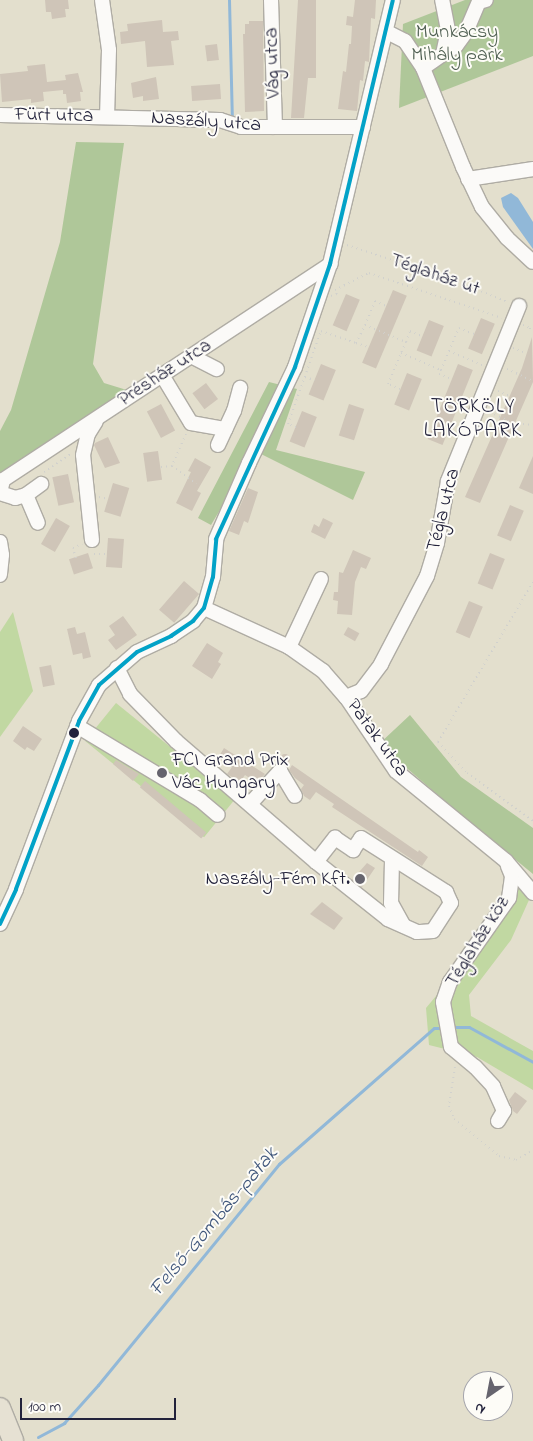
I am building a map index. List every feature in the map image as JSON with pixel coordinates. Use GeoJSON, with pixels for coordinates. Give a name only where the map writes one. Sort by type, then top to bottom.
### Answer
{"type":"FeatureCollection","features":[{"type":"Feature","properties":{"kind":"highway"},"geometry":{"type":"LineString","coordinates":[[0,1408],[14,1441]]}},
{"type":"Feature","properties":{"kind":"street"},"geometry":{"type":"LineString","coordinates":[[102,0],[109,50],[107,117]]}},
{"type":"Feature","properties":{"kind":"street","name":"Vág utca"},"geometry":{"type":"LineString","coordinates":[[271,0],[275,127]]}},
{"type":"Feature","properties":{"kind":"street"},"geometry":{"type":"LineString","coordinates":[[0,924],[77,726],[99,685],[137,652],[171,636],[193,620],[204,608],[213,578],[216,539],[249,463],[295,367],[330,264],[387,32],[393,0]]}},
{"type":"Feature","properties":{"kind":"street"},"geometry":{"type":"LineString","coordinates":[[442,0],[448,30],[443,54]]}},
{"type":"Feature","properties":{"kind":"street"},"geometry":{"type":"LineString","coordinates":[[423,68],[456,46],[466,32],[479,2],[486,0]]}},
{"type":"Feature","properties":{"kind":"street"},"geometry":{"type":"LineString","coordinates":[[387,32],[405,41],[423,68],[468,179],[490,219],[515,248],[533,262]]}},
{"type":"Feature","properties":{"kind":"street","name":"Fürt utca"},"geometry":{"type":"LineString","coordinates":[[0,115],[107,117]]}},
{"type":"Feature","properties":{"kind":"street","name":"Naszály utca"},"geometry":{"type":"LineString","coordinates":[[107,117],[220,120],[241,127],[363,127]]}},
{"type":"Feature","properties":{"kind":"street"},"geometry":{"type":"LineString","coordinates":[[468,179],[533,169]]}},
{"type":"Feature","properties":{"kind":"street","name":"Présház utca"},"geometry":{"type":"LineString","coordinates":[[1,481],[330,264]]}},
{"type":"Feature","properties":{"kind":"street","name":"Tégla utca"},"geometry":{"type":"LineString","coordinates":[[346,697],[361,691],[381,664],[423,584],[437,544],[448,481],[519,306]]}},
{"type":"Feature","properties":{"kind":"street"},"geometry":{"type":"LineString","coordinates":[[191,356],[217,369]]}},
{"type":"Feature","properties":{"kind":"street"},"geometry":{"type":"LineString","coordinates":[[162,374],[191,423],[225,429]]}},
{"type":"Feature","properties":{"kind":"street"},"geometry":{"type":"LineString","coordinates":[[218,445],[234,411],[240,388]]}},
{"type":"Feature","properties":{"kind":"street"},"geometry":{"type":"LineString","coordinates":[[93,547],[83,447],[99,416]]}},
{"type":"Feature","properties":{"kind":"street"},"geometry":{"type":"LineString","coordinates":[[1,481],[0,493],[15,498],[26,495],[41,484]]}},
{"type":"Feature","properties":{"kind":"street"},"geometry":{"type":"LineString","coordinates":[[26,495],[38,523]]}},
{"type":"Feature","properties":{"kind":"street"},"geometry":{"type":"LineString","coordinates":[[0,542],[2,555],[0,575]]}},
{"type":"Feature","properties":{"kind":"street"},"geometry":{"type":"LineString","coordinates":[[289,647],[321,579]]}},
{"type":"Feature","properties":{"kind":"street","name":"Patak utca"},"geometry":{"type":"LineString","coordinates":[[204,608],[289,647],[323,670],[346,697],[396,772],[506,860],[533,893]]}},
{"type":"Feature","properties":{"kind":"street"},"geometry":{"type":"LineString","coordinates":[[117,668],[130,694],[176,741],[316,862],[388,919],[417,932],[433,931],[451,903],[446,892],[403,863],[392,860],[361,838],[353,850],[334,838],[316,862]]}},
{"type":"Feature","properties":{"kind":"street"},"geometry":{"type":"LineString","coordinates":[[77,726],[200,800],[218,815]]}},
{"type":"Feature","properties":{"kind":"street"},"geometry":{"type":"LineString","coordinates":[[250,804],[280,771],[295,796]]}},
{"type":"Feature","properties":{"kind":"street"},"geometry":{"type":"LineString","coordinates":[[392,860],[391,902],[404,926]]}},
{"type":"Feature","properties":{"kind":"street","name":"Téglaház köz"},"geometry":{"type":"LineString","coordinates":[[451,1047],[443,1002],[450,982],[509,898],[512,876],[506,860]]}},
{"type":"Feature","properties":{"kind":"street"},"geometry":{"type":"LineString","coordinates":[[451,1047],[475,1067],[493,1086],[504,1111],[498,1121]]}},
{"type":"Feature","properties":{"kind":"path","name":"Téglaház út"},"geometry":{"type":"LineString","coordinates":[[336,242],[458,282],[519,306]]}},
{"type":"Feature","properties":{"kind":"path"},"geometry":{"type":"LineString","coordinates":[[329,297],[337,294],[335,290],[369,273],[530,328],[530,330]]}},
{"type":"Feature","properties":{"kind":"path"},"geometry":{"type":"LineString","coordinates":[[356,343],[375,301],[386,306]]}},
{"type":"Feature","properties":{"kind":"path"},"geometry":{"type":"LineString","coordinates":[[296,427],[288,424],[306,377],[323,322]]}},
{"type":"Feature","properties":{"kind":"path"},"geometry":{"type":"LineString","coordinates":[[364,325],[406,342]]}},
{"type":"Feature","properties":{"kind":"path"},"geometry":{"type":"LineString","coordinates":[[452,379],[439,374],[459,328],[474,334]]}},
{"type":"Feature","properties":{"kind":"path"},"geometry":{"type":"LineString","coordinates":[[321,331],[368,347]]}},
{"type":"Feature","properties":{"kind":"path"},"geometry":{"type":"LineString","coordinates":[[400,389],[388,384],[410,331],[422,336]]}},
{"type":"Feature","properties":{"kind":"path"},"geometry":{"type":"LineString","coordinates":[[449,351],[533,381]]}},
{"type":"Feature","properties":{"kind":"path"},"geometry":{"type":"LineString","coordinates":[[401,353],[441,370]]}},
{"type":"Feature","properties":{"kind":"path"},"geometry":{"type":"LineString","coordinates":[[306,377],[315,380]]}},
{"type":"Feature","properties":{"kind":"path"},"geometry":{"type":"LineString","coordinates":[[478,407],[513,423],[533,426]]}},
{"type":"Feature","properties":{"kind":"path"},"geometry":{"type":"LineString","coordinates":[[172,466],[191,423]]}},
{"type":"Feature","properties":{"kind":"path"},"geometry":{"type":"LineString","coordinates":[[161,467],[172,466],[196,484]]}},
{"type":"Feature","properties":{"kind":"path"},"geometry":{"type":"LineString","coordinates":[[76,558],[73,548],[93,547],[107,554]]}},
{"type":"Feature","properties":{"kind":"path"},"geometry":{"type":"LineString","coordinates":[[533,582],[438,742],[467,773],[533,821]]}},
{"type":"Feature","properties":{"kind":"path"},"geometry":{"type":"LineString","coordinates":[[451,1047],[457,1058],[449,1106],[454,1119],[499,1156],[516,1160],[533,1150]]}},
{"type":"Feature","properties":{"kind":"green space","name":"Munkácsy Mihály park"},"geometry":{"type":"Polygon","coordinates":[[[465,0],[533,0],[533,56],[399,108],[403,24],[465,0]]]}},
{"type":"Feature","properties":{"kind":"green space"},"geometry":{"type":"Polygon","coordinates":[[[76,142],[124,143],[93,364],[104,383],[130,391],[0,476],[0,431],[11,410],[60,242],[76,142]]]}},
{"type":"Feature","properties":{"kind":"green space"},"geometry":{"type":"Polygon","coordinates":[[[269,382],[297,389],[276,450],[365,472],[353,500],[255,451],[211,525],[198,518],[269,382]]]}},
{"type":"Feature","properties":{"kind":"green space"},"geometry":{"type":"Polygon","coordinates":[[[13,612],[33,691],[0,737],[0,632],[13,612]]]}},
{"type":"Feature","properties":{"kind":"green space","name":"FCI Grand Prix Vác Hungary"},"geometry":{"type":"Polygon","coordinates":[[[116,703],[235,799],[204,837],[85,741],[116,703]]]}},
{"type":"Feature","properties":{"kind":"green space"},"geometry":{"type":"Polygon","coordinates":[[[410,715],[461,777],[533,828],[533,874],[379,744],[410,715]]]}},
{"type":"Feature","properties":{"kind":"green space"},"geometry":{"type":"Polygon","coordinates":[[[507,871],[529,900],[511,940],[469,995],[471,1016],[533,1051],[533,1090],[477,1057],[429,1045],[426,1008],[446,984],[506,899],[507,871]]]}},
{"type":"Feature","properties":{"kind":"water"},"geometry":{"type":"Polygon","coordinates":[[[511,193],[518,198],[533,222],[533,249],[503,207],[501,198],[511,193]]]}},
{"type":"Feature","properties":{"kind":"building"},"geometry":{"type":"Polygon","coordinates":[[[45,0],[68,0],[69,9],[65,9],[66,17],[52,19],[51,12],[46,12],[45,0]]]}},
{"type":"Feature","properties":{"kind":"building"},"geometry":{"type":"Polygon","coordinates":[[[298,0],[316,0],[316,78],[308,78],[304,118],[291,118],[298,0]]]}},
{"type":"Feature","properties":{"kind":"building"},"geometry":{"type":"Polygon","coordinates":[[[355,0],[376,0],[375,19],[371,18],[369,62],[365,61],[363,81],[360,80],[357,111],[338,109],[343,71],[346,72],[349,44],[351,44],[352,26],[346,25],[347,16],[353,17],[355,0]]]}},
{"type":"Feature","properties":{"kind":"building"},"geometry":{"type":"Polygon","coordinates":[[[162,20],[163,32],[178,31],[179,40],[171,41],[174,65],[147,67],[145,41],[121,44],[120,32],[128,31],[127,24],[162,20]]]}},
{"type":"Feature","properties":{"kind":"building"},"geometry":{"type":"Polygon","coordinates":[[[249,21],[263,21],[264,111],[245,112],[243,34],[245,34],[245,24],[249,24],[249,21]]]}},
{"type":"Feature","properties":{"kind":"building"},"geometry":{"type":"Polygon","coordinates":[[[217,44],[219,60],[207,61],[205,45],[217,44]]]}},
{"type":"Feature","properties":{"kind":"building"},"geometry":{"type":"Polygon","coordinates":[[[45,64],[47,82],[66,80],[65,75],[78,73],[83,92],[80,92],[81,101],[67,103],[66,94],[63,94],[63,90],[43,92],[44,101],[31,103],[31,99],[2,102],[0,74],[28,71],[27,66],[45,64]]]}},
{"type":"Feature","properties":{"kind":"building"},"geometry":{"type":"Polygon","coordinates":[[[156,77],[159,99],[143,101],[143,96],[133,98],[131,83],[156,77]]]}},
{"type":"Feature","properties":{"kind":"building"},"geometry":{"type":"Polygon","coordinates":[[[220,84],[221,99],[192,101],[191,86],[220,84]]]}},
{"type":"Feature","properties":{"kind":"building"},"geometry":{"type":"Polygon","coordinates":[[[393,290],[407,296],[376,369],[362,363],[393,290]]]}},
{"type":"Feature","properties":{"kind":"building"},"geometry":{"type":"Polygon","coordinates":[[[346,294],[360,300],[347,331],[333,325],[346,294]]]}},
{"type":"Feature","properties":{"kind":"building"},"geometry":{"type":"Polygon","coordinates":[[[481,318],[495,324],[482,354],[468,348],[481,318]]]}},
{"type":"Feature","properties":{"kind":"building"},"geometry":{"type":"Polygon","coordinates":[[[429,320],[444,326],[431,357],[417,351],[429,320]]]}},
{"type":"Feature","properties":{"kind":"building"},"geometry":{"type":"Polygon","coordinates":[[[532,337],[533,382],[480,503],[465,497],[522,368],[532,337]]]}},
{"type":"Feature","properties":{"kind":"building"},"geometry":{"type":"Polygon","coordinates":[[[321,364],[336,370],[323,401],[309,395],[321,364]]]}},
{"type":"Feature","properties":{"kind":"building"},"geometry":{"type":"Polygon","coordinates":[[[458,364],[473,370],[442,445],[428,439],[458,364]]]}},
{"type":"Feature","properties":{"kind":"building"},"geometry":{"type":"Polygon","coordinates":[[[407,373],[422,379],[409,411],[394,405],[407,373]]]}},
{"type":"Feature","properties":{"kind":"building"},"geometry":{"type":"Polygon","coordinates":[[[206,383],[218,399],[204,409],[192,393],[206,383]]]}},
{"type":"Feature","properties":{"kind":"building"},"geometry":{"type":"Polygon","coordinates":[[[161,404],[175,430],[161,438],[147,412],[161,404]]]}},
{"type":"Feature","properties":{"kind":"building"},"geometry":{"type":"Polygon","coordinates":[[[349,404],[364,409],[354,440],[339,435],[349,404]]]}},
{"type":"Feature","properties":{"kind":"building"},"geometry":{"type":"Polygon","coordinates":[[[302,411],[317,417],[304,448],[290,442],[302,411]]]}},
{"type":"Feature","properties":{"kind":"building"},"geometry":{"type":"Polygon","coordinates":[[[108,437],[120,463],[105,468],[94,445],[108,437]]]}},
{"type":"Feature","properties":{"kind":"building"},"geometry":{"type":"Polygon","coordinates":[[[158,451],[162,480],[147,482],[143,453],[158,451]]]}},
{"type":"Feature","properties":{"kind":"building"},"geometry":{"type":"Polygon","coordinates":[[[533,456],[533,494],[519,488],[533,456]]]}},
{"type":"Feature","properties":{"kind":"building"},"geometry":{"type":"Polygon","coordinates":[[[195,458],[211,467],[197,491],[201,493],[192,511],[176,503],[191,472],[188,471],[195,458]]]}},
{"type":"Feature","properties":{"kind":"building"},"geometry":{"type":"Polygon","coordinates":[[[68,474],[74,502],[58,506],[52,477],[68,474]]]}},
{"type":"Feature","properties":{"kind":"building"},"geometry":{"type":"Polygon","coordinates":[[[113,483],[129,488],[120,517],[104,512],[113,483]]]}},
{"type":"Feature","properties":{"kind":"building"},"geometry":{"type":"Polygon","coordinates":[[[248,488],[258,492],[248,523],[244,521],[239,535],[229,531],[248,488]]]}},
{"type":"Feature","properties":{"kind":"building"},"geometry":{"type":"Polygon","coordinates":[[[510,505],[524,511],[511,541],[497,535],[510,505]]]}},
{"type":"Feature","properties":{"kind":"building"},"geometry":{"type":"Polygon","coordinates":[[[56,518],[70,526],[55,552],[41,544],[56,518]]]}},
{"type":"Feature","properties":{"kind":"building"},"geometry":{"type":"Polygon","coordinates":[[[323,518],[333,523],[325,539],[311,532],[314,524],[319,527],[323,518]]]}},
{"type":"Feature","properties":{"kind":"building"},"geometry":{"type":"Polygon","coordinates":[[[108,538],[124,539],[122,568],[106,567],[108,538]]]}},
{"type":"Feature","properties":{"kind":"building"},"geometry":{"type":"Polygon","coordinates":[[[353,550],[371,558],[366,569],[361,567],[355,582],[352,615],[337,614],[338,601],[333,600],[334,592],[338,592],[339,572],[343,573],[353,550]]]}},
{"type":"Feature","properties":{"kind":"building"},"geometry":{"type":"Polygon","coordinates":[[[88,553],[93,568],[74,574],[69,559],[88,553]]]}},
{"type":"Feature","properties":{"kind":"building"},"geometry":{"type":"Polygon","coordinates":[[[490,553],[505,559],[492,590],[478,584],[490,553]]]}},
{"type":"Feature","properties":{"kind":"building"},"geometry":{"type":"Polygon","coordinates":[[[184,581],[199,594],[174,623],[159,610],[184,581]]]}},
{"type":"Feature","properties":{"kind":"building"},"geometry":{"type":"Polygon","coordinates":[[[469,601],[483,607],[470,638],[456,632],[469,601]]]}},
{"type":"Feature","properties":{"kind":"building"},"geometry":{"type":"Polygon","coordinates":[[[123,616],[137,635],[116,650],[108,640],[115,635],[109,626],[123,616]]]}},
{"type":"Feature","properties":{"kind":"building"},"geometry":{"type":"Polygon","coordinates":[[[75,627],[77,634],[85,632],[91,657],[83,659],[82,653],[73,655],[67,629],[75,627]]]}},
{"type":"Feature","properties":{"kind":"building"},"geometry":{"type":"Polygon","coordinates":[[[348,627],[359,633],[355,641],[344,635],[348,627]]]}},
{"type":"Feature","properties":{"kind":"building"},"geometry":{"type":"Polygon","coordinates":[[[207,643],[223,653],[218,662],[221,664],[212,679],[192,666],[207,643]]]}},
{"type":"Feature","properties":{"kind":"building"},"geometry":{"type":"Polygon","coordinates":[[[51,665],[55,685],[43,687],[39,667],[51,665]]]}},
{"type":"Feature","properties":{"kind":"building"},"geometry":{"type":"Polygon","coordinates":[[[23,726],[42,739],[34,751],[27,747],[25,750],[13,741],[23,726]]]}},
{"type":"Feature","properties":{"kind":"building"},"geometry":{"type":"Polygon","coordinates":[[[224,748],[265,774],[257,783],[245,775],[240,782],[227,774],[232,767],[218,758],[224,748]]]}},
{"type":"Feature","properties":{"kind":"building"},"geometry":{"type":"Polygon","coordinates":[[[283,754],[287,754],[290,759],[289,763],[283,764],[280,761],[280,757],[283,754]]]}},
{"type":"Feature","properties":{"kind":"building"},"geometry":{"type":"Polygon","coordinates":[[[116,760],[139,774],[133,781],[113,764],[116,760]]]}},
{"type":"Feature","properties":{"kind":"building"},"geometry":{"type":"Polygon","coordinates":[[[292,765],[418,852],[419,850],[428,857],[422,866],[332,807],[334,804],[316,792],[310,800],[304,796],[301,789],[304,785],[289,770],[292,765]]]}},
{"type":"Feature","properties":{"kind":"building"},"geometry":{"type":"Polygon","coordinates":[[[145,781],[206,832],[201,839],[140,787],[145,781]]]}},
{"type":"Feature","properties":{"kind":"building","name":"Naszály-Fém Kft."},"geometry":{"type":"Polygon","coordinates":[[[367,863],[375,868],[362,887],[352,880],[367,863]]]}},
{"type":"Feature","properties":{"kind":"building"},"geometry":{"type":"Polygon","coordinates":[[[322,902],[343,918],[334,930],[310,914],[322,902]]]}},
{"type":"Feature","properties":{"kind":"building"},"geometry":{"type":"Polygon","coordinates":[[[515,1092],[527,1101],[517,1114],[513,1111],[509,1100],[515,1092]]]}},
{"type":"Feature","properties":{"kind":"waterway"},"geometry":{"type":"LineString","coordinates":[[229,0],[232,120]]}},
{"type":"Feature","properties":{"kind":"waterway","name":"Felső-Gombás-patak"},"geometry":{"type":"LineString","coordinates":[[452,1027],[469,1027],[533,1062]]}},
{"type":"Feature","properties":{"kind":"waterway","name":"Felső-Gombás-patak"},"geometry":{"type":"LineString","coordinates":[[38,1437],[64,1423],[98,1385],[279,1164],[434,1028],[444,1028]]}},
{"type":"Feature","properties":{"kind":"transit line"},"geometry":{"type":"LineString","coordinates":[[0,924],[16,889],[79,721],[99,685],[137,652],[171,636],[193,621],[204,608],[213,577],[216,539],[295,367],[330,264],[393,0]]}},
{"type":"Feature","properties":{"kind":"place","name":"FCI Grand Prix Vác Hungary"},"geometry":{"type":"Point","coordinates":[162,773]}},
{"type":"Feature","properties":{"kind":"place","name":"Naszály-Fém Kft."},"geometry":{"type":"Point","coordinates":[360,879]}},
{"type":"Feature","properties":{"kind":"district","name":"TÖRKÖLY LAKÓPARK"},"geometry":{"type":"Point","coordinates":[473,419]}}]}
